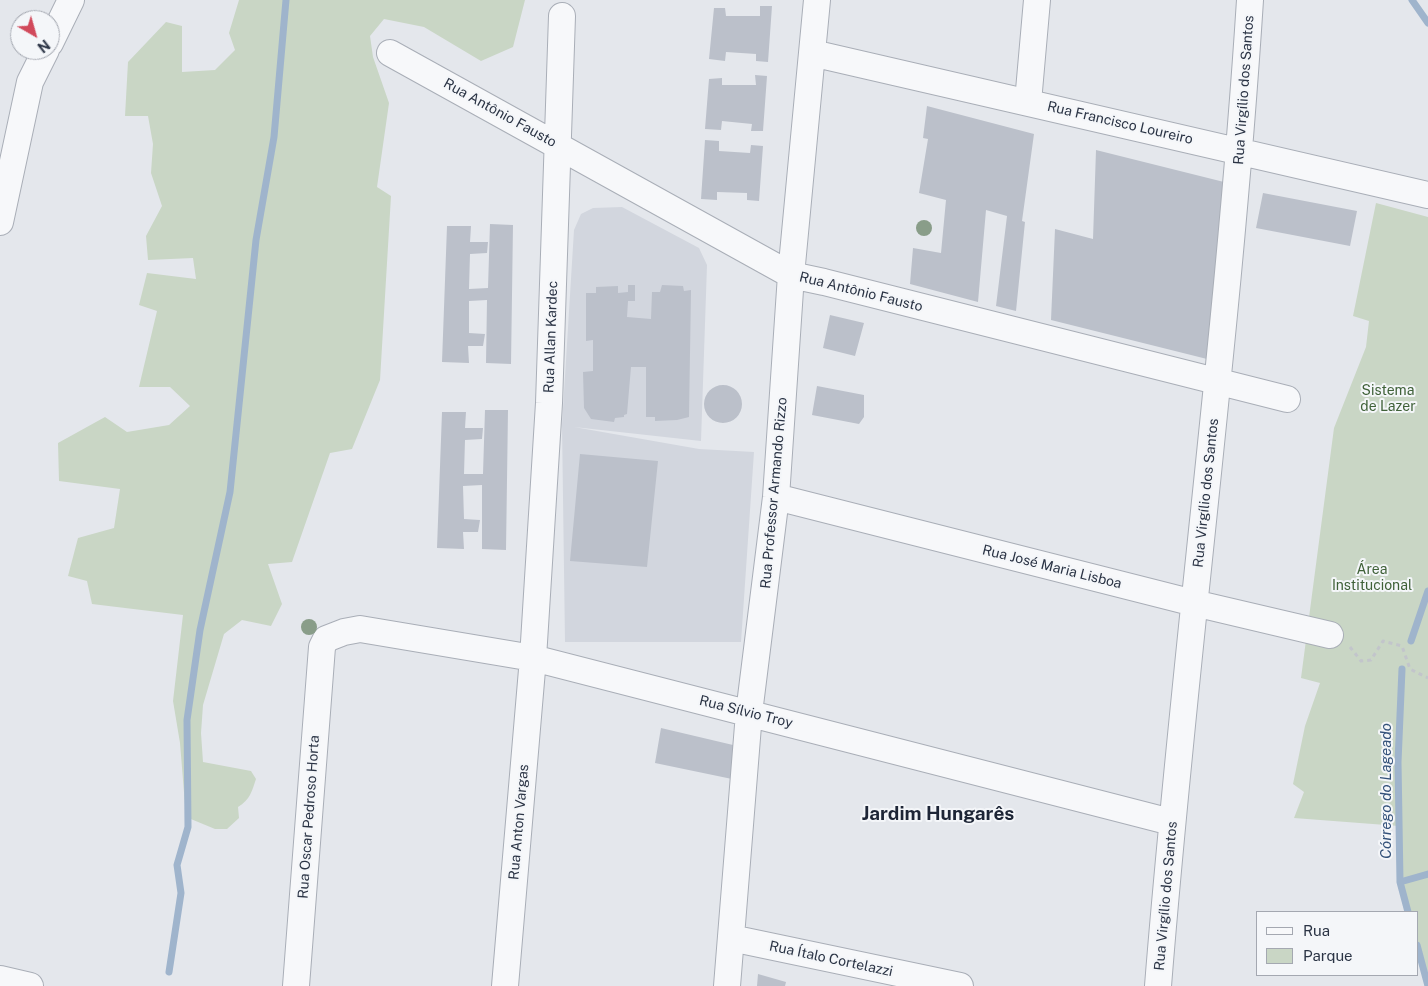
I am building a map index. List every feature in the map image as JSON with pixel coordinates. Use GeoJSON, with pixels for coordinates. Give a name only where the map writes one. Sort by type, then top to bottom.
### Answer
{"type":"FeatureCollection","features":[{"type":"Feature","properties":{"kind":"street"},"geometry":{"type":"LineString","coordinates":[[60,23],[71,0]]}},
{"type":"Feature","properties":{"kind":"street","name":"Rua Professor Armando Rizzo"},"geometry":{"type":"LineString","coordinates":[[727,986],[749,713],[776,497],[791,275],[817,0]]}},
{"type":"Feature","properties":{"kind":"street"},"geometry":{"type":"LineString","coordinates":[[1028,102],[1037,0]]}},
{"type":"Feature","properties":{"kind":"street","name":"Rua Virgílio dos Santos"},"geometry":{"type":"LineString","coordinates":[[1158,986],[1171,822],[1218,383],[1240,151],[1250,0]]}},
{"type":"Feature","properties":{"kind":"street","name":"Rua Allan Kardec"},"geometry":{"type":"LineString","coordinates":[[533,658],[549,393],[562,16]]}},
{"type":"Feature","properties":{"kind":"street","name":"Rua Antônio Fausto"},"geometry":{"type":"LineString","coordinates":[[390,52],[791,275],[834,284],[1287,399]]}},
{"type":"Feature","properties":{"kind":"street","name":"Rua Francisco Loureiro"},"geometry":{"type":"LineString","coordinates":[[812,53],[1428,195]]}},
{"type":"Feature","properties":{"kind":"street"},"geometry":{"type":"LineString","coordinates":[[0,216],[30,82],[41,60]]}},
{"type":"Feature","properties":{"kind":"street","name":"Rua José Maria Lisboa"},"geometry":{"type":"LineString","coordinates":[[776,497],[1194,603],[1330,635]]}},
{"type":"Feature","properties":{"kind":"street","name":"Rua Sílvio Troy"},"geometry":{"type":"LineString","coordinates":[[322,647],[326,639],[334,635],[360,629],[533,658],[1171,822]]}},
{"type":"Feature","properties":{"kind":"street","name":"Rua Oscar Pedroso Horta"},"geometry":{"type":"LineString","coordinates":[[296,986],[322,647]]}},
{"type":"Feature","properties":{"kind":"street","name":"Rua Anton Vargas"},"geometry":{"type":"LineString","coordinates":[[505,986],[533,658]]}},
{"type":"Feature","properties":{"kind":"street","name":"Rua Ítalo Cortelazzi"},"geometry":{"type":"LineString","coordinates":[[731,938],[960,986]]}},
{"type":"Feature","properties":{"kind":"path"},"geometry":{"type":"LineString","coordinates":[[1330,635],[1353,649],[1362,661],[1371,660],[1383,641],[1402,646],[1410,669],[1428,678]]}},
{"type":"Feature","properties":{"kind":"shaded area"},"geometry":{"type":"Polygon","coordinates":[[[622,207],[699,248],[707,265],[701,441],[574,427],[699,449],[754,452],[741,642],[565,642],[562,425],[574,230],[581,214],[593,208],[622,207]]]}},
{"type":"Feature","properties":{"kind":"green space"},"geometry":{"type":"Polygon","coordinates":[[[239,0],[525,0],[513,47],[481,61],[424,27],[384,19],[370,36],[373,57],[389,103],[377,187],[391,196],[380,380],[352,449],[330,453],[292,562],[268,564],[282,604],[271,626],[242,620],[224,634],[203,705],[201,733],[203,762],[251,771],[256,779],[248,798],[238,807],[239,818],[227,829],[215,829],[186,817],[180,743],[173,701],[183,615],[92,604],[87,581],[68,576],[78,538],[114,528],[120,489],[59,481],[58,443],[105,417],[127,432],[169,425],[190,406],[170,387],[139,387],[157,311],[139,305],[147,273],[196,279],[193,258],[148,260],[146,236],[162,206],[151,173],[153,144],[148,116],[125,116],[128,62],[166,22],[182,26],[182,72],[215,70],[235,50],[229,33],[239,0]]]}},
{"type":"Feature","properties":{"kind":"green space"},"geometry":{"type":"Polygon","coordinates":[[[1376,203],[1428,217],[1428,986],[1418,949],[1418,911],[1408,911],[1400,882],[1399,826],[1294,818],[1304,792],[1293,784],[1305,726],[1320,683],[1301,678],[1334,428],[1366,347],[1369,321],[1353,316],[1376,203]],[[1402,668],[1398,762],[1400,805],[1402,668]]]}},
{"type":"Feature","properties":{"kind":"building"},"geometry":{"type":"Polygon","coordinates":[[[760,6],[772,6],[768,62],[756,61],[756,54],[726,52],[725,61],[709,59],[714,8],[725,8],[726,16],[760,16],[760,6]]]}},
{"type":"Feature","properties":{"kind":"building"},"geometry":{"type":"Polygon","coordinates":[[[755,75],[767,76],[763,131],[751,131],[752,124],[722,121],[721,130],[705,129],[709,79],[722,78],[722,85],[756,85],[755,75]]]}},
{"type":"Feature","properties":{"kind":"building"},"geometry":{"type":"Polygon","coordinates":[[[927,106],[1034,134],[1022,221],[1025,222],[1016,311],[996,306],[1007,216],[986,210],[978,302],[910,284],[913,248],[941,253],[946,200],[919,193],[928,139],[923,138],[927,106]]]}},
{"type":"Feature","properties":{"kind":"building"},"geometry":{"type":"Polygon","coordinates":[[[705,140],[719,141],[719,151],[750,153],[751,145],[763,146],[759,201],[747,200],[747,193],[717,192],[717,200],[701,199],[705,140]]]}},
{"type":"Feature","properties":{"kind":"building"},"geometry":{"type":"Polygon","coordinates":[[[1096,150],[1224,182],[1207,359],[1051,320],[1055,229],[1093,239],[1096,150]]]}},
{"type":"Feature","properties":{"kind":"building"},"geometry":{"type":"Polygon","coordinates":[[[1263,193],[1357,211],[1350,246],[1256,228],[1263,193]]]}},
{"type":"Feature","properties":{"kind":"building"},"geometry":{"type":"Polygon","coordinates":[[[490,224],[513,225],[511,364],[486,363],[487,300],[469,301],[469,333],[485,334],[483,346],[468,346],[469,363],[442,362],[447,226],[471,226],[470,242],[488,242],[487,253],[470,254],[469,289],[488,288],[490,224]]]}},
{"type":"Feature","properties":{"kind":"building"},"geometry":{"type":"Polygon","coordinates":[[[628,285],[635,285],[635,301],[628,301],[627,317],[651,319],[652,292],[660,292],[662,285],[683,286],[684,291],[691,290],[689,417],[677,420],[655,421],[655,417],[646,417],[646,367],[631,367],[627,414],[624,417],[615,418],[614,422],[591,419],[584,408],[583,372],[593,371],[593,340],[586,341],[586,293],[596,293],[596,287],[618,286],[618,293],[628,292],[628,285]]]}},
{"type":"Feature","properties":{"kind":"building"},"geometry":{"type":"Polygon","coordinates":[[[830,315],[864,323],[855,356],[823,348],[830,315]]]}},
{"type":"Feature","properties":{"kind":"building"},"geometry":{"type":"Polygon","coordinates":[[[723,385],[736,391],[742,404],[736,417],[723,423],[710,417],[704,404],[710,391],[723,385]]]}},
{"type":"Feature","properties":{"kind":"building"},"geometry":{"type":"Polygon","coordinates":[[[817,386],[864,395],[864,417],[859,424],[812,415],[817,386]]]}},
{"type":"Feature","properties":{"kind":"building"},"geometry":{"type":"Polygon","coordinates":[[[485,410],[508,410],[506,550],[482,549],[482,485],[463,486],[464,519],[480,520],[478,532],[463,532],[464,549],[437,548],[442,412],[466,412],[465,428],[483,428],[482,439],[465,440],[464,474],[483,474],[485,410]]]}},
{"type":"Feature","properties":{"kind":"building"},"geometry":{"type":"Polygon","coordinates":[[[580,454],[658,461],[647,567],[570,561],[580,454]]]}},
{"type":"Feature","properties":{"kind":"building"},"geometry":{"type":"Polygon","coordinates":[[[661,728],[733,745],[732,779],[655,763],[661,728]]]}},
{"type":"Feature","properties":{"kind":"building"},"geometry":{"type":"Polygon","coordinates":[[[758,974],[786,982],[785,986],[757,986],[758,974]]]}},
{"type":"Feature","properties":{"kind":"waterway"},"geometry":{"type":"LineString","coordinates":[[169,972],[181,893],[177,865],[188,827],[187,720],[200,630],[230,492],[256,240],[274,137],[286,0]]}},
{"type":"Feature","properties":{"kind":"waterway"},"geometry":{"type":"LineString","coordinates":[[1412,0],[1428,23]]}},
{"type":"Feature","properties":{"kind":"waterway","name":"Córrego do Lageado"},"geometry":{"type":"LineString","coordinates":[[1411,641],[1428,591]]}},
{"type":"Feature","properties":{"kind":"waterway","name":"Córrego do Lageado"},"geometry":{"type":"LineString","coordinates":[[1402,669],[1398,762],[1400,882],[1408,911]]}},
{"type":"Feature","properties":{"kind":"waterway"},"geometry":{"type":"LineString","coordinates":[[1400,882],[1428,874]]}},
{"type":"Feature","properties":{"kind":"waterway","name":"Córrego do Lageado"},"geometry":{"type":"LineString","coordinates":[[1418,949],[1428,986]]}},
{"type":"Feature","properties":{"kind":"district","name":"Jardim Hungarês"},"geometry":{"type":"Point","coordinates":[938,814]}},
{"type":"Feature","properties":{"kind":"park label","name":"Sistema de Lazer"},"geometry":{"type":"Point","coordinates":[1388,400]}},
{"type":"Feature","properties":{"kind":"park label","name":"Área Institucional"},"geometry":{"type":"Point","coordinates":[1372,578]}}]}
